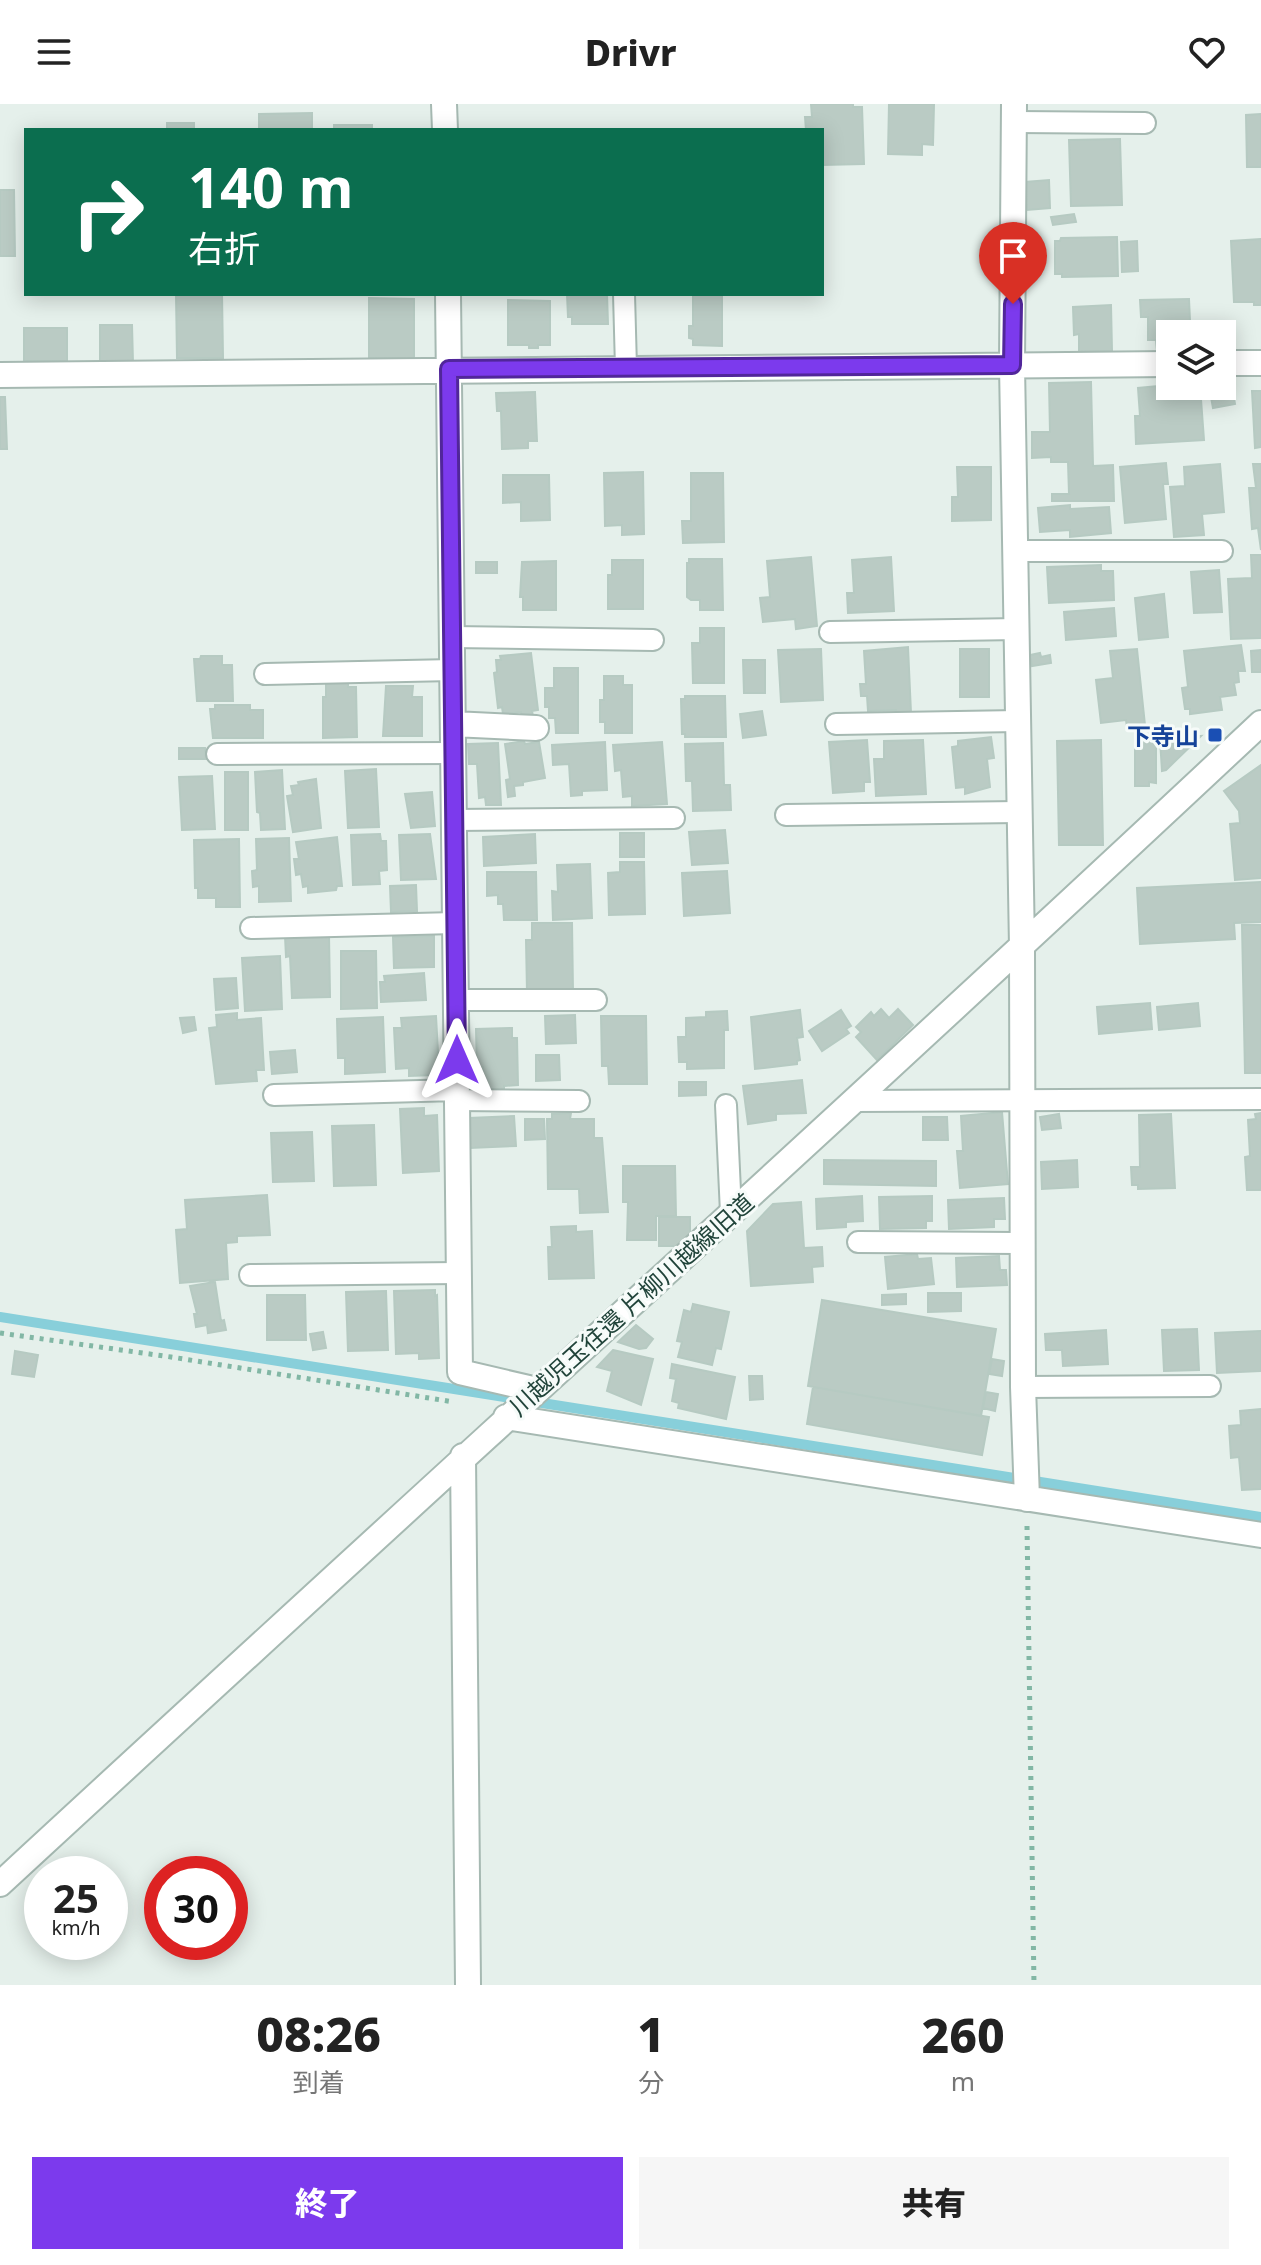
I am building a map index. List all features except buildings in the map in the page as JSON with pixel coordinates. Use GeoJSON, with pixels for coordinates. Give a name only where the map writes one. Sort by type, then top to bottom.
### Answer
{"type":"FeatureCollection","features":[{"type":"Feature","properties":{"kind":"street"},"geometry":{"type":"LineString","coordinates":[[444,104],[445,128]]}},
{"type":"Feature","properties":{"kind":"street"},"geometry":{"type":"LineString","coordinates":[[1014,113],[1012,365],[1021,812],[1023,1387],[1027,1499]]}},
{"type":"Feature","properties":{"kind":"street"},"geometry":{"type":"LineString","coordinates":[[448,296],[460,1372],[537,1390]]}},
{"type":"Feature","properties":{"kind":"street"},"geometry":{"type":"LineString","coordinates":[[1236,363],[1261,363]]}},
{"type":"Feature","properties":{"kind":"street"},"geometry":{"type":"LineString","coordinates":[[0,375],[1156,364]]}},
{"type":"Feature","properties":{"kind":"street","name":"川越児玉往還 片柳川越線旧道"},"geometry":{"type":"LineString","coordinates":[[0,1884],[463,1456],[1022,947],[1261,723]]}},
{"type":"Feature","properties":{"kind":"street"},"geometry":{"type":"LineString","coordinates":[[453,724],[536,728]]}},
{"type":"Feature","properties":{"kind":"street"},"geometry":{"type":"LineString","coordinates":[[506,1417],[1261,1535]]}},
{"type":"Feature","properties":{"kind":"street"},"geometry":{"type":"LineString","coordinates":[[463,1456],[468,1985]]}},
{"type":"Feature","properties":{"kind":"lane"},"geometry":{"type":"LineString","coordinates":[[1014,113],[1145,123]]}},
{"type":"Feature","properties":{"kind":"lane"},"geometry":{"type":"LineString","coordinates":[[624,296],[626,368]]}},
{"type":"Feature","properties":{"kind":"lane"},"geometry":{"type":"LineString","coordinates":[[1017,551],[1222,551]]}},
{"type":"Feature","properties":{"kind":"lane"},"geometry":{"type":"LineString","coordinates":[[830,632],[1018,629]]}},
{"type":"Feature","properties":{"kind":"lane"},"geometry":{"type":"LineString","coordinates":[[452,637],[653,640]]}},
{"type":"Feature","properties":{"kind":"lane"},"geometry":{"type":"LineString","coordinates":[[265,674],[453,670]]}},
{"type":"Feature","properties":{"kind":"lane"},"geometry":{"type":"LineString","coordinates":[[836,724],[1019,721]]}},
{"type":"Feature","properties":{"kind":"lane"},"geometry":{"type":"LineString","coordinates":[[217,754],[453,753]]}},
{"type":"Feature","properties":{"kind":"lane"},"geometry":{"type":"LineString","coordinates":[[786,815],[1021,812]]}},
{"type":"Feature","properties":{"kind":"lane"},"geometry":{"type":"LineString","coordinates":[[454,820],[674,818]]}},
{"type":"Feature","properties":{"kind":"lane"},"geometry":{"type":"LineString","coordinates":[[251,928],[455,923]]}},
{"type":"Feature","properties":{"kind":"lane"},"geometry":{"type":"LineString","coordinates":[[456,1000],[596,1000]]}},
{"type":"Feature","properties":{"kind":"lane"},"geometry":{"type":"LineString","coordinates":[[274,1095],[457,1095],[579,1101]]}},
{"type":"Feature","properties":{"kind":"lane"},"geometry":{"type":"LineString","coordinates":[[854,1101],[1261,1099]]}},
{"type":"Feature","properties":{"kind":"lane"},"geometry":{"type":"LineString","coordinates":[[726,1105],[731,1213]]}},
{"type":"Feature","properties":{"kind":"lane"},"geometry":{"type":"LineString","coordinates":[[858,1242],[1022,1243]]}},
{"type":"Feature","properties":{"kind":"lane"},"geometry":{"type":"LineString","coordinates":[[250,1275],[459,1273]]}},
{"type":"Feature","properties":{"kind":"lane"},"geometry":{"type":"LineString","coordinates":[[1023,1387],[1210,1386]]}},
{"type":"Feature","properties":{"kind":"path"},"geometry":{"type":"LineString","coordinates":[[0,1333],[455,1403]]}},
{"type":"Feature","properties":{"kind":"path"},"geometry":{"type":"LineString","coordinates":[[1027,1499],[1034,1985]]}},
{"type":"Feature","properties":{"kind":"waterway"},"geometry":{"type":"LineString","coordinates":[[0,1317],[1261,1517]]}},
{"type":"Feature","properties":{"kind":"place","name":"下寺山"},"geometry":{"type":"Point","coordinates":[1215,735]}},
{"type":"Feature","properties":{"kind":"route"},"geometry":{"type":"LineString","coordinates":[[457,1060],[449,369],[1012,365],[1013,304]]}}]}
